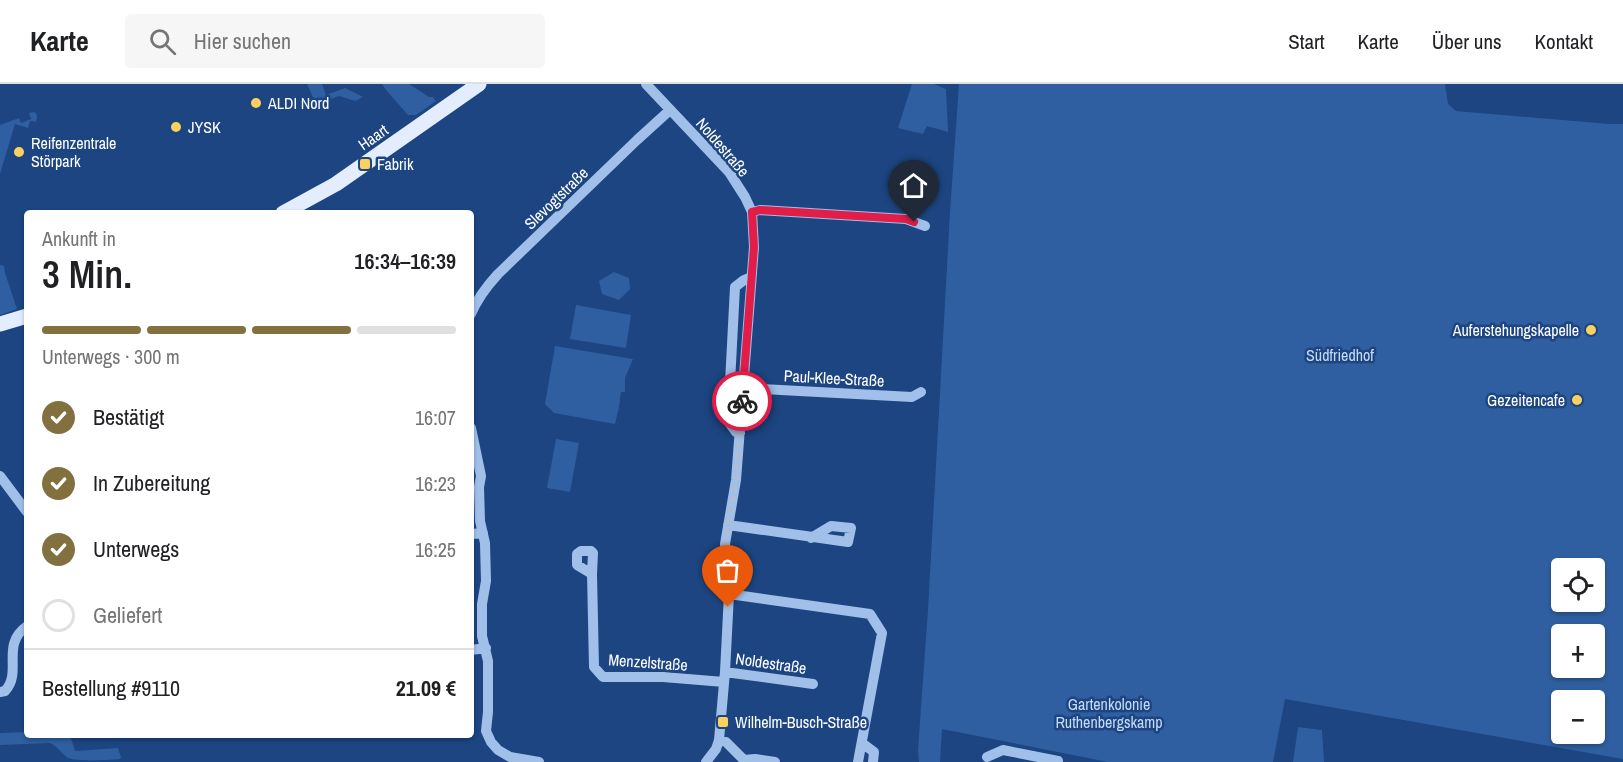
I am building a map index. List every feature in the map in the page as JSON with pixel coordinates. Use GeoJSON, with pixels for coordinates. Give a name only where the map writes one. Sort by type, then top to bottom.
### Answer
{"type":"FeatureCollection","features":[{"type":"Feature","properties":{"kind":"main road","name":"Haart"},"geometry":{"type":"LineString","coordinates":[[289,210],[336,184],[479,84]]}},
{"type":"Feature","properties":{"kind":"main road"},"geometry":{"type":"LineString","coordinates":[[0,324],[24,317]]}},
{"type":"Feature","properties":{"kind":"street","name":"Noldestraße"},"geometry":{"type":"LineString","coordinates":[[646,84],[729,172],[752,212],[754,247],[740,433],[736,480],[725,544],[729,594],[725,677],[719,740],[716,749],[706,762]]}},
{"type":"Feature","properties":{"kind":"street","name":"Slevogtstraße"},"geometry":{"type":"LineString","coordinates":[[474,305],[498,274],[670,110]]}},
{"type":"Feature","properties":{"kind":"street"},"geometry":{"type":"LineString","coordinates":[[752,212],[760,210],[906,219],[925,226]]}},
{"type":"Feature","properties":{"kind":"street","name":"Noldestraße"},"geometry":{"type":"LineString","coordinates":[[740,433],[736,432],[728,421],[735,287],[751,277]]}},
{"type":"Feature","properties":{"kind":"street","name":"Paul-Klee-Straße"},"geometry":{"type":"LineString","coordinates":[[743,388],[912,397],[921,392]]}},
{"type":"Feature","properties":{"kind":"street"},"geometry":{"type":"LineString","coordinates":[[474,442],[481,476],[480,521],[485,543],[486,581],[482,604],[482,636],[488,661],[486,731],[498,750],[510,757],[539,762]]}},
{"type":"Feature","properties":{"kind":"street"},"geometry":{"type":"LineString","coordinates":[[0,476],[24,508]]}},
{"type":"Feature","properties":{"kind":"street"},"geometry":{"type":"LineString","coordinates":[[728,525],[812,538]]}},
{"type":"Feature","properties":{"kind":"street"},"geometry":{"type":"LineString","coordinates":[[474,534],[483,534]]}},
{"type":"Feature","properties":{"kind":"street","name":"Menzelstraße"},"geometry":{"type":"LineString","coordinates":[[592,574],[594,667],[603,677],[725,677]]}},
{"type":"Feature","properties":{"kind":"street"},"geometry":{"type":"LineString","coordinates":[[729,594],[870,614],[882,633],[858,762]]}},
{"type":"Feature","properties":{"kind":"street"},"geometry":{"type":"LineString","coordinates":[[0,692],[6,691],[11,683],[12,648],[15,638],[24,629]]}},
{"type":"Feature","properties":{"kind":"street"},"geometry":{"type":"LineString","coordinates":[[474,650],[486,648]]}},
{"type":"Feature","properties":{"kind":"street","name":"Noldestraße"},"geometry":{"type":"LineString","coordinates":[[725,677],[813,684]]}},
{"type":"Feature","properties":{"kind":"street"},"geometry":{"type":"LineString","coordinates":[[719,740],[726,742],[744,760],[776,762]]}},
{"type":"Feature","properties":{"kind":"street"},"geometry":{"type":"LineString","coordinates":[[862,743],[874,752],[873,762]]}},
{"type":"Feature","properties":{"kind":"street"},"geometry":{"type":"LineString","coordinates":[[987,757],[1003,750],[1060,762]]}},
{"type":"Feature","properties":{"kind":"green space"},"geometry":{"type":"Polygon","coordinates":[[[307,84],[322,84],[326,95],[345,88],[363,97],[355,101],[339,96],[316,104],[307,84]]]}},
{"type":"Feature","properties":{"kind":"green space"},"geometry":{"type":"Polygon","coordinates":[[[382,84],[409,84],[436,101],[416,115],[408,115],[382,84]]]}},
{"type":"Feature","properties":{"kind":"green space"},"geometry":{"type":"Polygon","coordinates":[[[912,84],[934,84],[946,89],[948,132],[927,126],[923,134],[898,128],[912,84]]]}},
{"type":"Feature","properties":{"kind":"green space","name":"Südfriedhof"},"geometry":{"type":"Polygon","coordinates":[[[959,84],[1445,84],[1448,104],[1456,111],[1623,124],[1623,759],[1285,699],[1273,762],[1108,762],[942,729],[940,762],[919,762],[959,84]]]}},
{"type":"Feature","properties":{"kind":"green space"},"geometry":{"type":"Polygon","coordinates":[[[33,112],[37,116],[36,122],[30,121],[28,128],[15,124],[0,174],[0,125],[19,118],[21,123],[31,119],[29,113],[33,112]]]}},
{"type":"Feature","properties":{"kind":"green space"},"geometry":{"type":"Polygon","coordinates":[[[0,265],[4,266],[17,309],[0,315],[0,265]]]}},
{"type":"Feature","properties":{"kind":"green space"},"geometry":{"type":"Polygon","coordinates":[[[614,272],[629,278],[630,289],[619,300],[602,294],[599,281],[614,272]]]}},
{"type":"Feature","properties":{"kind":"green space"},"geometry":{"type":"Polygon","coordinates":[[[576,305],[631,315],[626,348],[570,339],[576,305]]]}},
{"type":"Feature","properties":{"kind":"green space"},"geometry":{"type":"Polygon","coordinates":[[[555,346],[633,359],[625,378],[625,392],[621,392],[615,424],[554,413],[545,404],[555,346]]]}},
{"type":"Feature","properties":{"kind":"green space"},"geometry":{"type":"Polygon","coordinates":[[[556,439],[579,443],[570,492],[547,488],[556,439]]]}},
{"type":"Feature","properties":{"kind":"green space"},"geometry":{"type":"Polygon","coordinates":[[[1298,727],[1322,730],[1324,762],[1293,762],[1298,727]]]}},
{"type":"Feature","properties":{"kind":"green space"},"geometry":{"type":"Polygon","coordinates":[[[24,732],[24,738],[71,738],[75,751],[118,748],[121,757],[120,759],[79,760],[68,758],[50,743],[0,745],[0,733],[24,732]]]}},
{"type":"Feature","properties":{"kind":"way so far"},"geometry":{"type":"LineString","coordinates":[[728,607],[725,544],[736,480],[742,401]]}},
{"type":"Feature","properties":{"kind":"place","name":"ALDI Nord"},"geometry":{"type":"Point","coordinates":[256,103]}},
{"type":"Feature","properties":{"kind":"place","name":"JYSK"},"geometry":{"type":"Point","coordinates":[176,127]}},
{"type":"Feature","properties":{"kind":"place","name":"Reifenzentrale Störpark"},"geometry":{"type":"Point","coordinates":[19,152]}},
{"type":"Feature","properties":{"kind":"place","name":"Fabrik"},"geometry":{"type":"Point","coordinates":[365,164]}},
{"type":"Feature","properties":{"kind":"place","name":"Auferstehungskapelle"},"geometry":{"type":"Point","coordinates":[1591,330]}},
{"type":"Feature","properties":{"kind":"place","name":"Gezeitencafe"},"geometry":{"type":"Point","coordinates":[1577,400]}},
{"type":"Feature","properties":{"kind":"place","name":"Wilhelm-Busch-Straße"},"geometry":{"type":"Point","coordinates":[723,722]}},
{"type":"Feature","properties":{"kind":"route"},"geometry":{"type":"LineString","coordinates":[[742,401],[754,247],[752,212],[760,210],[906,219],[914,222]]}},
{"type":"Feature","properties":{"kind":"park label","name":"Gartenkolonie Ruthenbergskamp"},"geometry":{"type":"Point","coordinates":[1109,713]}}]}
